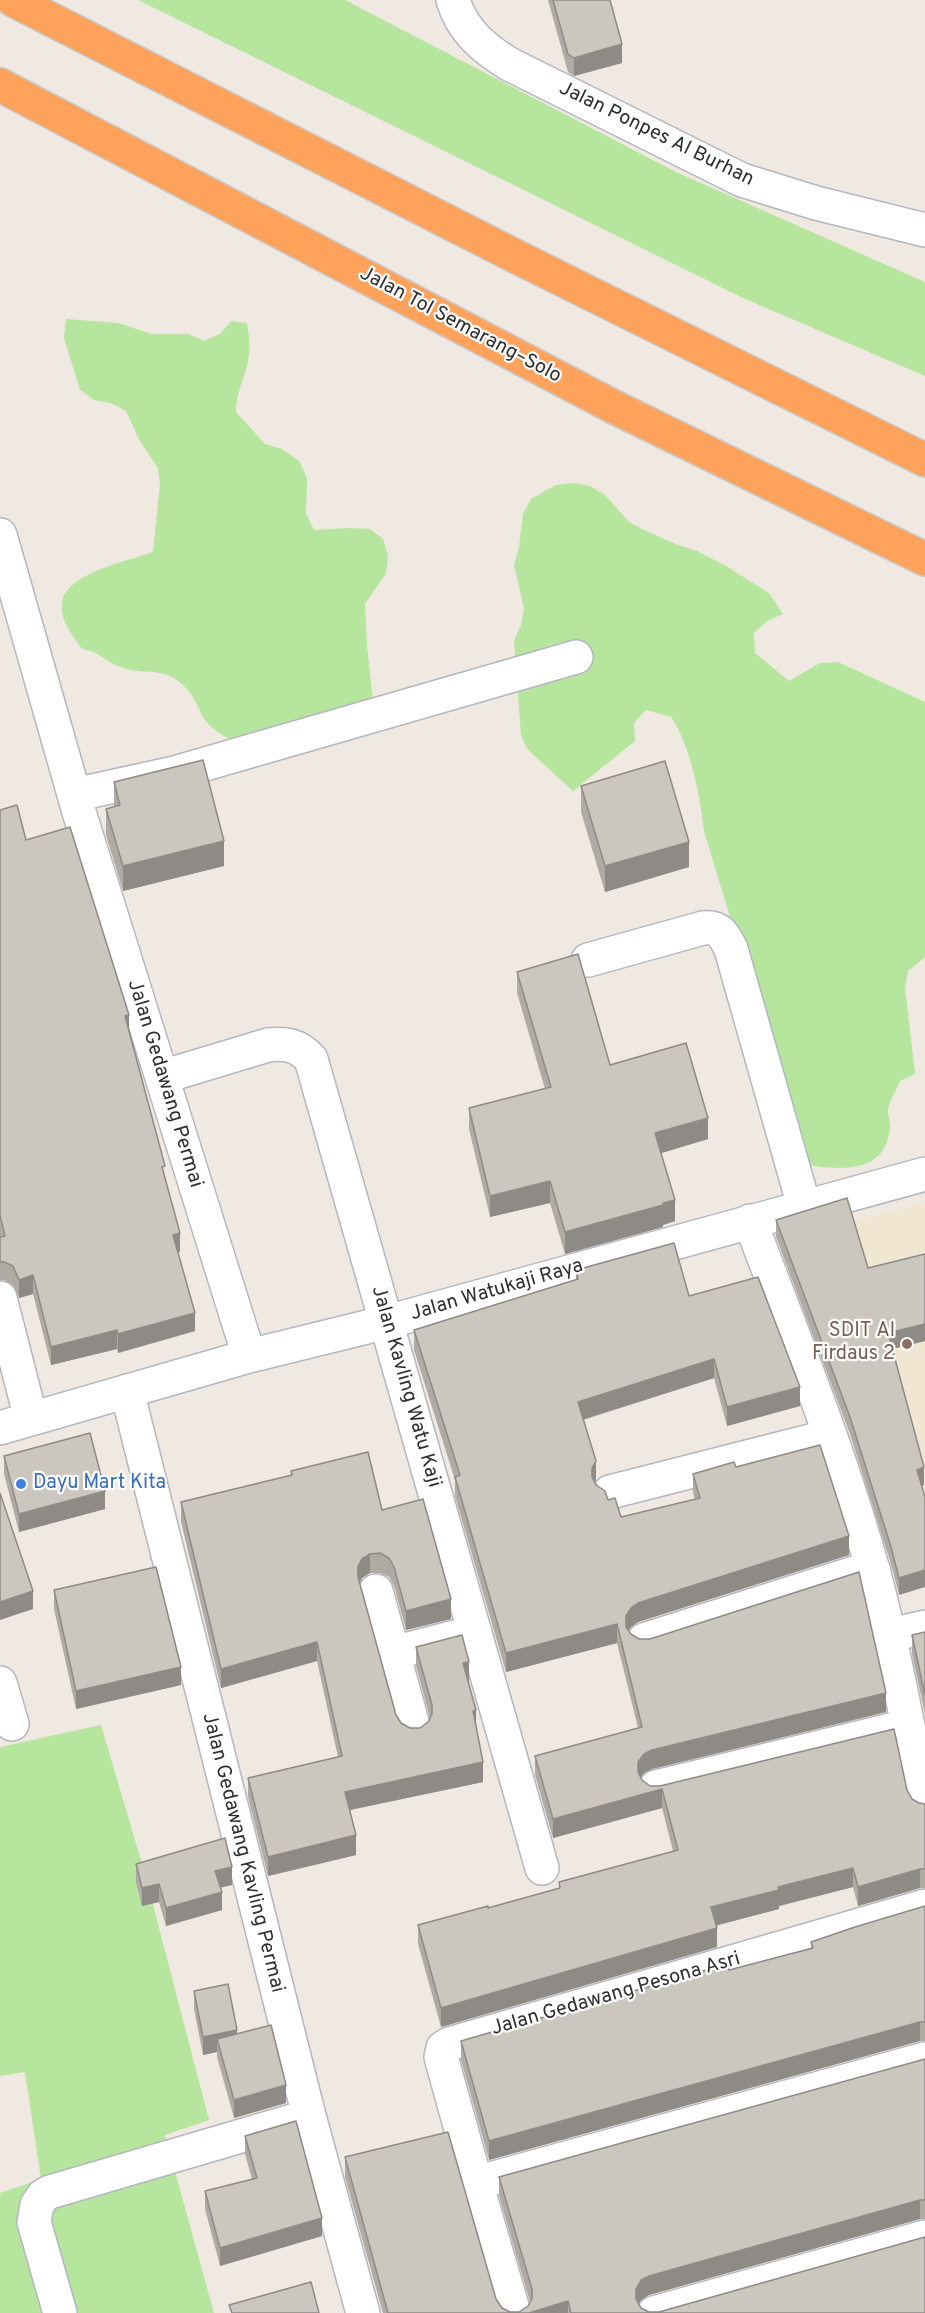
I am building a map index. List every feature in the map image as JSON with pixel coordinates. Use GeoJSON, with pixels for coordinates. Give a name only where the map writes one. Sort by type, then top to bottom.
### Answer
{"type":"FeatureCollection","features":[{"type":"Feature","properties":{"kind":"highway"},"geometry":{"type":"LineString","coordinates":[[13,0],[515,256],[925,460]]}},
{"type":"Feature","properties":{"kind":"highway","name":"Jalan Tol Semarang–Solo"},"geometry":{"type":"LineString","coordinates":[[0,85],[616,408],[925,559]]}},
{"type":"Feature","properties":{"kind":"street","name":"Jalan Ponpes Al Burhan"},"geometry":{"type":"LineString","coordinates":[[453,0],[468,29],[485,49],[509,64],[742,180],[816,203],[925,231]]}},
{"type":"Feature","properties":{"kind":"street","name":"Jalan Gedawang Permai"},"geometry":{"type":"LineString","coordinates":[[0,535],[77,803],[249,1356]]}},
{"type":"Feature","properties":{"kind":"street"},"geometry":{"type":"LineString","coordinates":[[77,803],[576,657]]}},
{"type":"Feature","properties":{"kind":"street"},"geometry":{"type":"LineString","coordinates":[[588,960],[703,928],[713,927],[719,930],[731,950],[804,1206]]}},
{"type":"Feature","properties":{"kind":"street","name":"Jalan Kavling Watu Kaji"},"geometry":{"type":"LineString","coordinates":[[162,1077],[283,1043],[295,1046],[311,1059],[542,1868]]}},
{"type":"Feature","properties":{"kind":"street","name":"Jalan Watukaji Raya"},"geometry":{"type":"LineString","coordinates":[[0,1428],[249,1356],[387,1322],[925,1174]]}},
{"type":"Feature","properties":{"kind":"street"},"geometry":{"type":"LineString","coordinates":[[750,1221],[830,1436],[874,1571],[891,1635],[907,1725],[925,1805]]}},
{"type":"Feature","properties":{"kind":"street"},"geometry":{"type":"LineString","coordinates":[[0,1298],[31,1419]]}},
{"type":"Feature","properties":{"kind":"street","name":"Jalan Gedawang Kavling Permai"},"geometry":{"type":"LineString","coordinates":[[127,1391],[309,2116],[363,2313]]}},
{"type":"Feature","properties":{"kind":"street"},"geometry":{"type":"LineString","coordinates":[[610,1492],[830,1436]]}},
{"type":"Feature","properties":{"kind":"street"},"geometry":{"type":"LineString","coordinates":[[644,1640],[870,1568],[874,1571]]}},
{"type":"Feature","properties":{"kind":"street"},"geometry":{"type":"LineString","coordinates":[[376,1591],[414,1729]]}},
{"type":"Feature","properties":{"kind":"street"},"geometry":{"type":"LineString","coordinates":[[891,1635],[925,1627]]}},
{"type":"Feature","properties":{"kind":"street"},"geometry":{"type":"LineString","coordinates":[[393,1653],[475,1632]]}},
{"type":"Feature","properties":{"kind":"street"},"geometry":{"type":"LineString","coordinates":[[0,1683],[12,1724]]}},
{"type":"Feature","properties":{"kind":"street"},"geometry":{"type":"LineString","coordinates":[[656,1787],[907,1725]]}},
{"type":"Feature","properties":{"kind":"street","name":"Jalan Gedawang Pesona Asri"},"geometry":{"type":"LineString","coordinates":[[514,2313],[441,2057],[443,2048],[449,2043],[925,1906]]}},
{"type":"Feature","properties":{"kind":"street"},"geometry":{"type":"LineString","coordinates":[[476,2183],[925,2059]]}},
{"type":"Feature","properties":{"kind":"street"},"geometry":{"type":"LineString","coordinates":[[60,2313],[34,2222],[37,2205],[43,2196],[50,2192],[309,2116]]}},
{"type":"Feature","properties":{"kind":"street"},"geometry":{"type":"LineString","coordinates":[[654,2313],[925,2237]]}},
{"type":"Feature","properties":{"kind":"shaded area","name":"SDIT Al Firdaus 2"},"geometry":{"type":"Polygon","coordinates":[[[925,1202],[925,1466],[855,1221],[925,1202]]]}},
{"type":"Feature","properties":{"kind":"green space"},"geometry":{"type":"Polygon","coordinates":[[[138,0],[345,0],[676,172],[925,282],[925,376],[743,298],[138,0]]]}},
{"type":"Feature","properties":{"kind":"green space"},"geometry":{"type":"Polygon","coordinates":[[[66,319],[118,323],[152,334],[188,334],[204,341],[220,334],[231,321],[247,323],[249,356],[236,412],[265,444],[282,449],[299,461],[307,478],[306,513],[314,530],[370,529],[383,539],[388,556],[386,573],[365,604],[373,702],[231,740],[209,724],[189,692],[171,677],[156,672],[123,668],[93,652],[82,649],[67,627],[63,615],[62,602],[66,592],[86,576],[153,552],[160,484],[158,468],[140,441],[126,411],[111,403],[94,400],[80,390],[64,338],[66,319]]]}},
{"type":"Feature","properties":{"kind":"green space"},"geometry":{"type":"Polygon","coordinates":[[[574,483],[590,486],[605,495],[629,522],[678,545],[697,551],[728,567],[770,594],[783,614],[767,621],[754,633],[755,653],[789,681],[820,663],[838,662],[925,702],[925,957],[908,971],[905,987],[915,1074],[900,1081],[888,1107],[890,1127],[886,1144],[879,1155],[869,1162],[845,1168],[805,1165],[704,831],[697,787],[689,757],[671,717],[646,710],[634,723],[635,741],[573,791],[527,749],[521,735],[514,641],[521,625],[524,608],[514,565],[523,514],[531,499],[556,485],[574,483]]]}},
{"type":"Feature","properties":{"kind":"green space"},"geometry":{"type":"Polygon","coordinates":[[[101,1725],[145,1874],[209,2120],[165,2135],[214,2313],[0,2313],[0,2193],[41,2179],[25,2072],[0,2076],[0,1747],[101,1725]]]}},
{"type":"Feature","properties":{"kind":"building"},"geometry":{"type":"Polygon","coordinates":[[[553,0],[610,0],[622,44],[574,58],[568,54],[553,0]]]}},
{"type":"Feature","properties":{"kind":"building"},"geometry":{"type":"Polygon","coordinates":[[[203,760],[224,841],[123,866],[106,809],[120,805],[114,782],[203,760]]]}},
{"type":"Feature","properties":{"kind":"building"},"geometry":{"type":"Polygon","coordinates":[[[665,761],[689,842],[605,866],[581,786],[665,761]]]}},
{"type":"Feature","properties":{"kind":"building"},"geometry":{"type":"Polygon","coordinates":[[[17,805],[26,840],[70,827],[129,1015],[125,1016],[165,1166],[162,1167],[180,1233],[173,1235],[195,1313],[118,1334],[117,1330],[51,1347],[33,1275],[19,1280],[13,1266],[0,1262],[0,1237],[5,1236],[0,1216],[0,810],[17,805]]]}},
{"type":"Feature","properties":{"kind":"building"},"geometry":{"type":"Polygon","coordinates":[[[578,954],[610,1065],[686,1043],[708,1118],[655,1133],[675,1200],[565,1232],[550,1181],[490,1196],[469,1108],[551,1087],[517,972],[578,954]]]}},
{"type":"Feature","properties":{"kind":"building"},"geometry":{"type":"Polygon","coordinates":[[[847,1198],[868,1268],[925,1254],[925,1324],[888,1333],[924,1467],[917,1470],[925,1497],[925,1570],[899,1578],[850,1417],[776,1220],[847,1198]]]}},
{"type":"Feature","properties":{"kind":"building"},"geometry":{"type":"Polygon","coordinates":[[[674,1243],[689,1296],[758,1277],[800,1387],[727,1407],[714,1359],[578,1402],[596,1461],[592,1468],[592,1477],[596,1485],[605,1491],[608,1500],[615,1498],[621,1517],[700,1498],[693,1474],[734,1462],[736,1467],[820,1445],[849,1536],[638,1603],[626,1616],[626,1627],[639,1639],[650,1639],[859,1572],[886,1693],[652,1750],[644,1754],[638,1762],[638,1772],[642,1780],[650,1786],[660,1786],[894,1729],[907,1790],[912,1799],[925,1804],[925,1869],[858,1887],[853,1868],[778,1887],[779,1890],[711,1907],[717,1928],[441,2008],[418,1925],[560,1888],[559,1882],[678,1850],[662,1789],[553,1819],[535,1756],[642,1727],[617,1624],[506,1653],[455,1477],[460,1475],[414,1330],[578,1279],[576,1270],[674,1243]]]}},
{"type":"Feature","properties":{"kind":"building"},"geometry":{"type":"Polygon","coordinates":[[[90,1433],[105,1491],[19,1514],[4,1456],[90,1433]]]}},
{"type":"Feature","properties":{"kind":"building"},"geometry":{"type":"Polygon","coordinates":[[[368,1452],[382,1510],[423,1499],[451,1599],[406,1611],[394,1567],[389,1558],[380,1553],[370,1554],[362,1559],[358,1566],[358,1577],[396,1715],[401,1723],[410,1728],[420,1728],[428,1722],[432,1714],[432,1705],[416,1647],[462,1635],[469,1662],[463,1663],[476,1710],[473,1711],[483,1762],[345,1792],[356,1835],[268,1857],[248,1778],[342,1756],[317,1642],[221,1669],[181,1502],[292,1475],[291,1471],[368,1452]]]}},
{"type":"Feature","properties":{"kind":"building"},"geometry":{"type":"Polygon","coordinates":[[[0,1493],[33,1591],[0,1602],[0,1493]]]}},
{"type":"Feature","properties":{"kind":"building"},"geometry":{"type":"Polygon","coordinates":[[[156,1567],[181,1667],[76,1691],[54,1590],[156,1567]]]}},
{"type":"Feature","properties":{"kind":"building"},"geometry":{"type":"Polygon","coordinates":[[[925,1632],[925,1695],[912,1635],[925,1632]]]}},
{"type":"Feature","properties":{"kind":"building"},"geometry":{"type":"Polygon","coordinates":[[[225,1838],[232,1867],[215,1871],[222,1892],[166,1908],[159,1884],[142,1888],[136,1864],[225,1838]]]}},
{"type":"Feature","properties":{"kind":"building"},"geometry":{"type":"Polygon","coordinates":[[[925,1906],[925,2022],[489,2141],[461,2041],[727,1964],[729,1970],[813,1948],[811,1942],[925,1906]]]}},
{"type":"Feature","properties":{"kind":"building"},"geometry":{"type":"Polygon","coordinates":[[[228,1984],[237,2030],[203,2037],[194,1991],[228,1984]]]}},
{"type":"Feature","properties":{"kind":"building"},"geometry":{"type":"Polygon","coordinates":[[[271,2025],[286,2085],[234,2100],[217,2039],[271,2025]]]}},
{"type":"Feature","properties":{"kind":"building"},"geometry":{"type":"Polygon","coordinates":[[[925,2059],[925,2200],[649,2276],[641,2280],[636,2289],[636,2299],[641,2308],[649,2312],[659,2312],[925,2237],[925,2313],[571,2313],[568,2301],[529,2313],[388,2313],[345,2157],[448,2132],[496,2299],[502,2308],[510,2312],[519,2312],[528,2306],[532,2299],[532,2289],[499,2177],[925,2059]]]}},
{"type":"Feature","properties":{"kind":"building"},"geometry":{"type":"Polygon","coordinates":[[[296,2121],[322,2218],[220,2248],[205,2191],[257,2178],[245,2136],[296,2121]]]}},
{"type":"Feature","properties":{"kind":"building"},"geometry":{"type":"Polygon","coordinates":[[[311,2282],[319,2313],[232,2313],[229,2305],[311,2282]]]}},
{"type":"Feature","properties":{"kind":"place","name":"SDIT Al Firdaus 2"},"geometry":{"type":"Point","coordinates":[907,1344]}},
{"type":"Feature","properties":{"kind":"place","name":"Dayu Mart Kita"},"geometry":{"type":"Point","coordinates":[21,1484]}}]}
